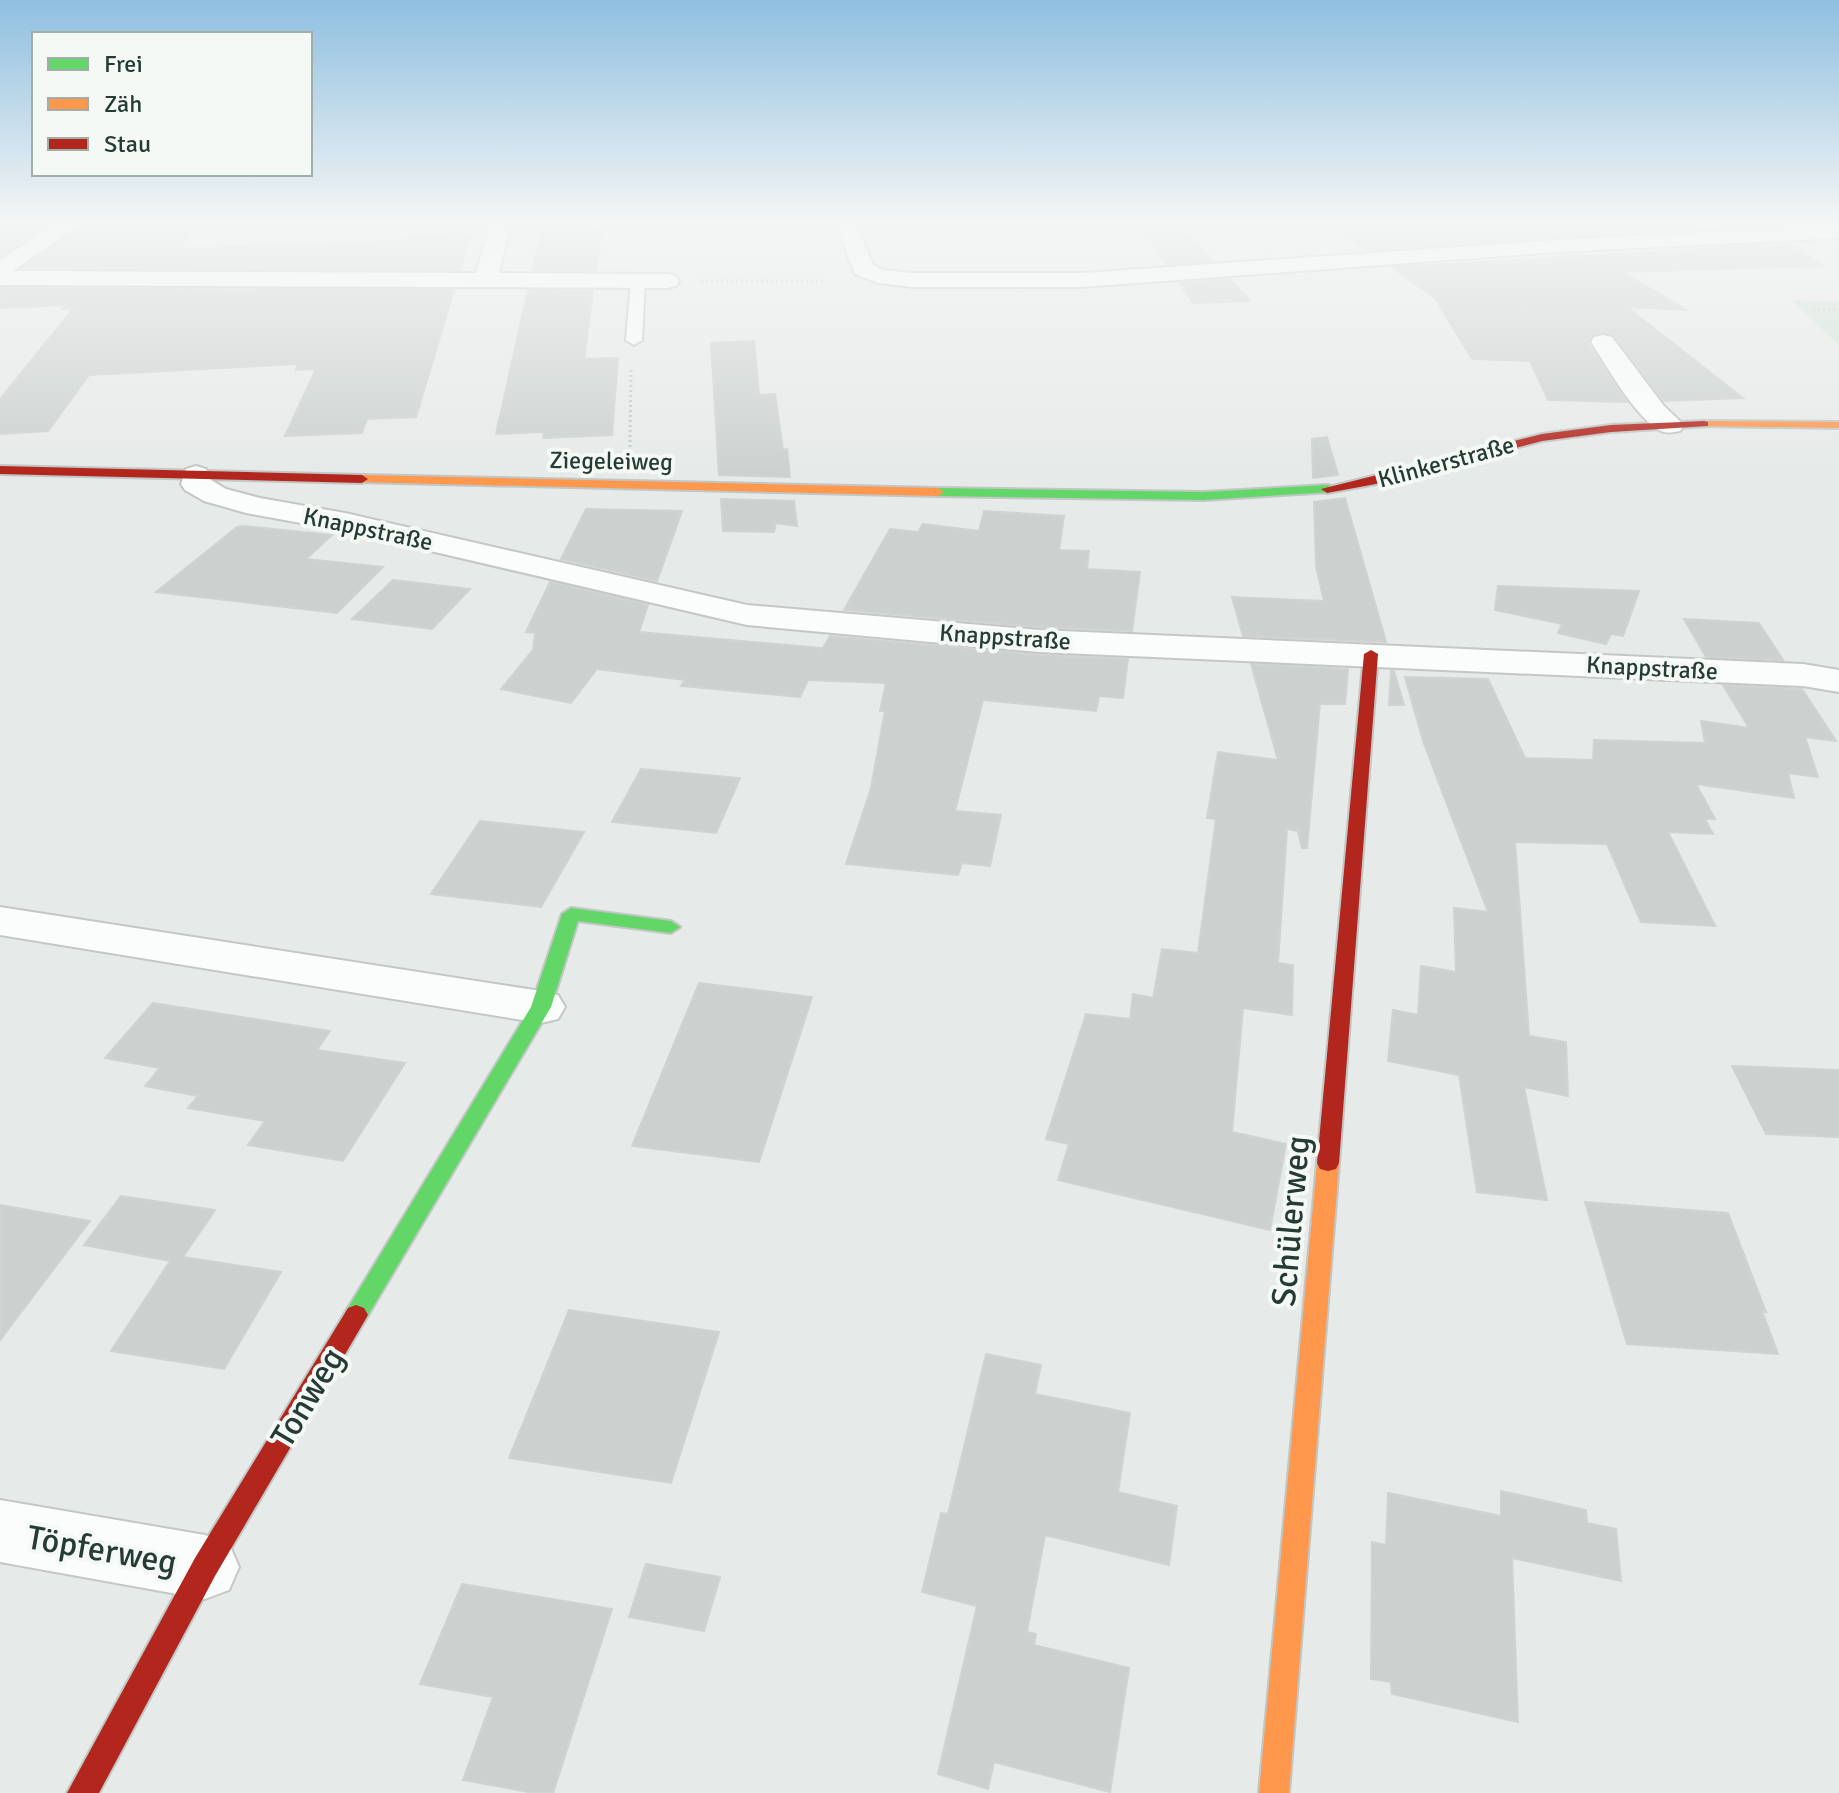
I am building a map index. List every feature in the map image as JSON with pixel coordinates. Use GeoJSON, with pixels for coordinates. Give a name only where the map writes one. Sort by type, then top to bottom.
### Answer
{"type":"FeatureCollection","features":[{"type":"Feature","properties":{"kind":"street"},"geometry":{"type":"LineString","coordinates":[[1603,342],[1654,412],[1670,425]]}},
{"type":"Feature","properties":{"kind":"street","name":"Klinkerstraße"},"geometry":{"type":"LineString","coordinates":[[1221,495],[1309,492],[1357,486],[1397,478],[1525,440],[1670,425],[1839,425]]}},
{"type":"Feature","properties":{"kind":"street","name":"Ziegeleiweg"},"geometry":{"type":"LineString","coordinates":[[0,470],[1052,495],[1221,495]]}},
{"type":"Feature","properties":{"kind":"street","name":"Knappstraße"},"geometry":{"type":"LineString","coordinates":[[196,475],[196,484],[215,495],[257,507],[345,522],[747,615],[1039,641],[1803,675],[1839,681]]}},
{"type":"Feature","properties":{"kind":"street","name":"Schülerweg"},"geometry":{"type":"LineString","coordinates":[[1274,1793],[1371,654]]}},
{"type":"Feature","properties":{"kind":"street","name":"Tonweg"},"geometry":{"type":"LineString","coordinates":[[82,1793],[205,1567],[541,1007],[571,914],[671,927]]}},
{"type":"Feature","properties":{"kind":"street"},"geometry":{"type":"LineString","coordinates":[[0,921],[541,1007]]}},
{"type":"Feature","properties":{"kind":"street","name":"Töpferweg"},"geometry":{"type":"LineString","coordinates":[[0,1531],[205,1567]]}},
{"type":"Feature","properties":{"kind":"lane"},"geometry":{"type":"LineString","coordinates":[[634,340],[636,305]]}},
{"type":"Feature","properties":{"kind":"path"},"geometry":{"type":"LineString","coordinates":[[1813,309],[1839,310]]}},
{"type":"Feature","properties":{"kind":"path"},"geometry":{"type":"LineString","coordinates":[[624,485],[629,470],[634,340]]}},
{"type":"Feature","properties":{"kind":"green space"},"geometry":{"type":"Polygon","coordinates":[[[1797,305],[1839,305],[1839,345],[1797,305]]]}},
{"type":"Feature","properties":{"kind":"building"},"geometry":{"type":"Polygon","coordinates":[[[0,305],[450,305],[416,417],[367,419],[362,433],[285,436],[316,369],[296,370],[298,364],[89,375],[48,431],[0,434],[0,399],[73,309],[62,309],[66,305],[0,308],[0,305]]]}},
{"type":"Feature","properties":{"kind":"building"},"geometry":{"type":"Polygon","coordinates":[[[525,305],[591,305],[584,359],[618,358],[612,435],[543,438],[544,432],[496,434],[525,305]]]}},
{"type":"Feature","properties":{"kind":"building"},"geometry":{"type":"Polygon","coordinates":[[[1439,305],[1678,305],[1687,310],[1627,307],[1743,398],[1664,401],[1614,335],[1602,332],[1591,335],[1588,344],[1627,402],[1548,400],[1530,361],[1472,359],[1439,305]]]}},
{"type":"Feature","properties":{"kind":"building"},"geometry":{"type":"Polygon","coordinates":[[[754,341],[759,395],[775,394],[790,477],[719,475],[711,343],[754,341]]]}},
{"type":"Feature","properties":{"kind":"building"},"geometry":{"type":"Polygon","coordinates":[[[1327,437],[1338,475],[1313,478],[1312,439],[1327,437]]]}},
{"type":"Feature","properties":{"kind":"building"},"geometry":{"type":"Polygon","coordinates":[[[1345,498],[1386,642],[1243,636],[1232,597],[1324,601],[1316,566],[1314,502],[1345,498]]]}},
{"type":"Feature","properties":{"kind":"building"},"geometry":{"type":"Polygon","coordinates":[[[721,499],[794,501],[797,526],[776,523],[774,532],[723,531],[721,499]]]}},
{"type":"Feature","properties":{"kind":"building"},"geometry":{"type":"Polygon","coordinates":[[[586,509],[682,511],[657,581],[561,559],[586,509]]]}},
{"type":"Feature","properties":{"kind":"building"},"geometry":{"type":"Polygon","coordinates":[[[984,511],[1064,516],[1059,550],[1089,551],[1087,569],[1140,572],[1132,631],[1039,627],[844,610],[890,529],[918,532],[923,524],[979,531],[984,511]]]}},
{"type":"Feature","properties":{"kind":"building"},"geometry":{"type":"Polygon","coordinates":[[[237,527],[332,535],[306,559],[383,567],[337,613],[156,592],[237,527]]]}},
{"type":"Feature","properties":{"kind":"building"},"geometry":{"type":"Polygon","coordinates":[[[393,580],[470,589],[432,629],[352,619],[393,580]]]}},
{"type":"Feature","properties":{"kind":"building"},"geometry":{"type":"Polygon","coordinates":[[[550,582],[648,605],[639,632],[822,648],[818,656],[830,636],[1039,655],[1128,659],[1123,698],[1099,696],[1096,711],[983,700],[955,811],[1001,815],[990,866],[962,863],[958,875],[846,864],[871,788],[885,711],[880,711],[886,683],[808,680],[800,697],[681,686],[685,680],[597,669],[571,703],[501,689],[533,650],[535,633],[526,632],[550,582]]]}},
{"type":"Feature","properties":{"kind":"building"},"geometry":{"type":"Polygon","coordinates":[[[1498,586],[1639,591],[1623,636],[1611,634],[1606,644],[1558,633],[1562,624],[1495,610],[1498,586]]]}},
{"type":"Feature","properties":{"kind":"building"},"geometry":{"type":"Polygon","coordinates":[[[1684,619],[1759,623],[1783,660],[1706,657],[1684,619]]]}},
{"type":"Feature","properties":{"kind":"building"},"geometry":{"type":"Polygon","coordinates":[[[1251,664],[1348,669],[1345,704],[1320,704],[1307,848],[1302,848],[1298,831],[1287,829],[1278,963],[1293,965],[1292,1015],[1243,1008],[1232,1132],[1286,1144],[1270,1230],[1058,1180],[1069,1144],[1046,1139],[1086,1014],[1130,1019],[1133,994],[1153,998],[1162,949],[1198,953],[1216,819],[1207,818],[1218,752],[1278,760],[1251,664]]]}},
{"type":"Feature","properties":{"kind":"building"},"geometry":{"type":"Polygon","coordinates":[[[1391,671],[1394,671],[1404,705],[1389,705],[1391,671]]]}},
{"type":"Feature","properties":{"kind":"building"},"geometry":{"type":"Polygon","coordinates":[[[1405,677],[1488,679],[1525,758],[1593,760],[1594,740],[1705,743],[1701,721],[1749,728],[1723,685],[1802,689],[1836,741],[1805,737],[1818,777],[1788,773],[1794,798],[1696,784],[1715,819],[1705,819],[1713,834],[1668,832],[1715,926],[1641,922],[1607,844],[1515,842],[1529,1036],[1566,1042],[1568,1096],[1524,1087],[1547,1200],[1477,1192],[1459,1075],[1388,1061],[1393,1010],[1418,1015],[1421,966],[1456,972],[1454,908],[1488,912],[1423,741],[1405,677]]]}},
{"type":"Feature","properties":{"kind":"building"},"geometry":{"type":"Polygon","coordinates":[[[641,769],[740,778],[716,833],[612,822],[641,769]]]}},
{"type":"Feature","properties":{"kind":"building"},"geometry":{"type":"Polygon","coordinates":[[[480,821],[584,832],[541,907],[431,894],[480,821]]]}},
{"type":"Feature","properties":{"kind":"building"},"geometry":{"type":"Polygon","coordinates":[[[699,983],[812,997],[759,1162],[632,1146],[699,983]]]}},
{"type":"Feature","properties":{"kind":"building"},"geometry":{"type":"Polygon","coordinates":[[[153,1003],[330,1031],[317,1050],[405,1063],[343,1161],[248,1145],[265,1121],[188,1108],[198,1096],[145,1086],[160,1068],[105,1058],[153,1003]]]}},
{"type":"Feature","properties":{"kind":"building"},"geometry":{"type":"Polygon","coordinates":[[[1732,1066],[1839,1070],[1839,1137],[1766,1134],[1732,1066]]]}},
{"type":"Feature","properties":{"kind":"building"},"geometry":{"type":"Polygon","coordinates":[[[121,1196],[215,1210],[183,1257],[281,1272],[224,1369],[111,1351],[170,1261],[84,1245],[121,1196]]]}},
{"type":"Feature","properties":{"kind":"building"},"geometry":{"type":"Polygon","coordinates":[[[1585,1202],[1728,1213],[1766,1312],[1762,1311],[1778,1354],[1627,1344],[1585,1202]]]}},
{"type":"Feature","properties":{"kind":"building"},"geometry":{"type":"Polygon","coordinates":[[[0,1205],[90,1221],[0,1340],[0,1205]]]}},
{"type":"Feature","properties":{"kind":"building"},"geometry":{"type":"Polygon","coordinates":[[[569,1310],[719,1332],[671,1483],[509,1458],[569,1310]]]}},
{"type":"Feature","properties":{"kind":"building"},"geometry":{"type":"Polygon","coordinates":[[[986,1354],[1041,1365],[1035,1394],[1130,1413],[1118,1492],[1177,1506],[1169,1565],[1045,1535],[1027,1632],[1036,1634],[1034,1645],[1129,1668],[1110,1792],[994,1762],[988,1789],[938,1774],[977,1606],[922,1592],[941,1513],[948,1514],[986,1354]]]}},
{"type":"Feature","properties":{"kind":"building"},"geometry":{"type":"Polygon","coordinates":[[[1501,1491],[1586,1510],[1587,1523],[1616,1529],[1621,1581],[1512,1558],[1518,1722],[1392,1694],[1391,1682],[1371,1679],[1372,1542],[1386,1545],[1388,1493],[1501,1516],[1501,1491]]]}},
{"type":"Feature","properties":{"kind":"building"},"geometry":{"type":"Polygon","coordinates":[[[646,1564],[720,1577],[704,1631],[629,1617],[646,1564]]]}},
{"type":"Feature","properties":{"kind":"building"},"geometry":{"type":"Polygon","coordinates":[[[462,1584],[612,1609],[553,1793],[534,1793],[463,1780],[493,1697],[420,1684],[462,1584]]]}},
{"type":"Feature","properties":{"kind":"traffic: fast"},"geometry":{"type":"LineString","coordinates":[[938,492],[1204,496],[1327,489]]}},
{"type":"Feature","properties":{"kind":"traffic: fast"},"geometry":{"type":"LineString","coordinates":[[356,1315],[541,1007],[571,914],[671,927]]}},
{"type":"Feature","properties":{"kind":"traffic: slow"},"geometry":{"type":"LineString","coordinates":[[1704,424],[1839,425]]}},
{"type":"Feature","properties":{"kind":"traffic: slow"},"geometry":{"type":"LineString","coordinates":[[362,479],[938,492]]}},
{"type":"Feature","properties":{"kind":"traffic: slow"},"geometry":{"type":"LineString","coordinates":[[1274,1793],[1328,1163]]}},
{"type":"Feature","properties":{"kind":"traffic: jam"},"geometry":{"type":"LineString","coordinates":[[1327,489],[1376,480],[1564,433],[1704,424]]}},
{"type":"Feature","properties":{"kind":"traffic: jam"},"geometry":{"type":"LineString","coordinates":[[0,470],[362,479]]}},
{"type":"Feature","properties":{"kind":"traffic: jam"},"geometry":{"type":"LineString","coordinates":[[1328,1163],[1371,654]]}},
{"type":"Feature","properties":{"kind":"traffic: jam"},"geometry":{"type":"LineString","coordinates":[[82,1793],[205,1567],[356,1315]]}}]}
